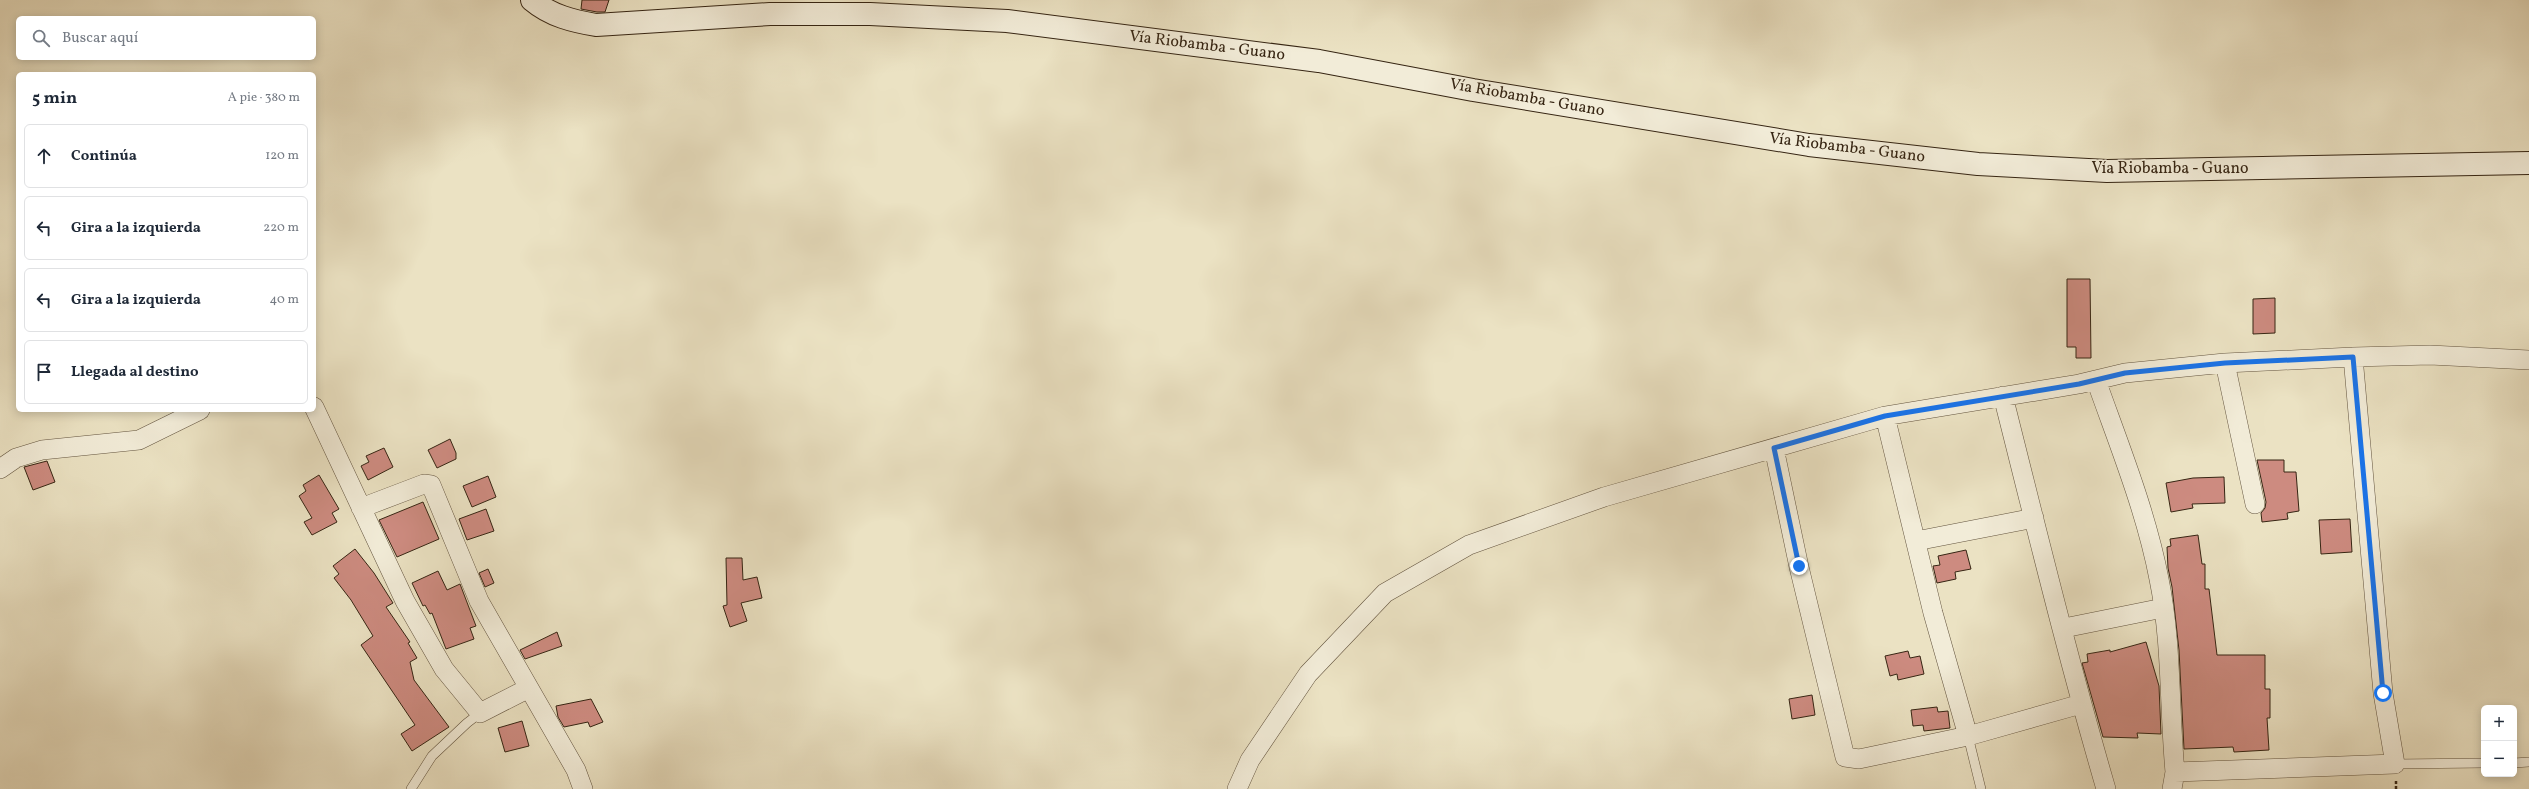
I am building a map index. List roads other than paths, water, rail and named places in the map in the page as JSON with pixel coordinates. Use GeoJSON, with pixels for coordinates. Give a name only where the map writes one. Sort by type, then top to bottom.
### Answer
{"type":"FeatureCollection","features":[{"type":"Feature","properties":{"kind":"main road","name":"Vía Riobamba - Guano"},"geometry":{"type":"LineString","coordinates":[[532,0],[552,13],[572,21],[596,25],[770,14],[870,14],[1007,21],[1319,61],[1473,90],[1809,145],[1978,164],[2107,171],[2529,163]]}},
{"type":"Feature","properties":{"kind":"street"},"geometry":{"type":"LineString","coordinates":[[1237,789],[1250,760],[1308,674],[1386,592],[1469,545],[1604,497],[1885,416],[2096,380],[2125,373],[2225,363],[2353,357],[2430,355],[2529,360]]}},
{"type":"Feature","properties":{"kind":"street"},"geometry":{"type":"LineString","coordinates":[[2096,380],[2141,510],[2159,579],[2163,608],[2173,780],[2395,764],[2383,693],[2353,357]]}},
{"type":"Feature","properties":{"kind":"street"},"geometry":{"type":"LineString","coordinates":[[2225,363],[2254,504]]}},
{"type":"Feature","properties":{"kind":"street"},"geometry":{"type":"LineString","coordinates":[[2003,396],[2064,628],[2081,704],[2106,789]]}},
{"type":"Feature","properties":{"kind":"street"},"geometry":{"type":"LineString","coordinates":[[316,411],[406,602],[440,663],[480,713],[529,688]]}},
{"type":"Feature","properties":{"kind":"street"},"geometry":{"type":"LineString","coordinates":[[0,469],[16,458],[42,450],[139,440],[196,412]]}},
{"type":"Feature","properties":{"kind":"street"},"geometry":{"type":"LineString","coordinates":[[1885,416],[1933,613],[1968,736]]}},
{"type":"Feature","properties":{"kind":"street"},"geometry":{"type":"LineString","coordinates":[[1774,448],[1845,757],[1859,759],[1968,736],[2081,704]]}},
{"type":"Feature","properties":{"kind":"street"},"geometry":{"type":"LineString","coordinates":[[361,508],[424,484],[431,485],[480,602],[576,770],[584,789]]}},
{"type":"Feature","properties":{"kind":"street"},"geometry":{"type":"LineString","coordinates":[[1916,541],[2034,518]]}},
{"type":"Feature","properties":{"kind":"street"},"geometry":{"type":"LineString","coordinates":[[2064,628],[2163,608]]}},
{"type":"Feature","properties":{"kind":"lane"},"geometry":{"type":"LineString","coordinates":[[411,789],[432,756],[467,722],[480,713]]}},
{"type":"Feature","properties":{"kind":"lane"},"geometry":{"type":"LineString","coordinates":[[1968,736],[1981,789]]}},
{"type":"Feature","properties":{"kind":"lane"},"geometry":{"type":"LineString","coordinates":[[2517,763],[2529,762]]}},
{"type":"Feature","properties":{"kind":"lane"},"geometry":{"type":"LineString","coordinates":[[2395,764],[2481,763]]}}]}
